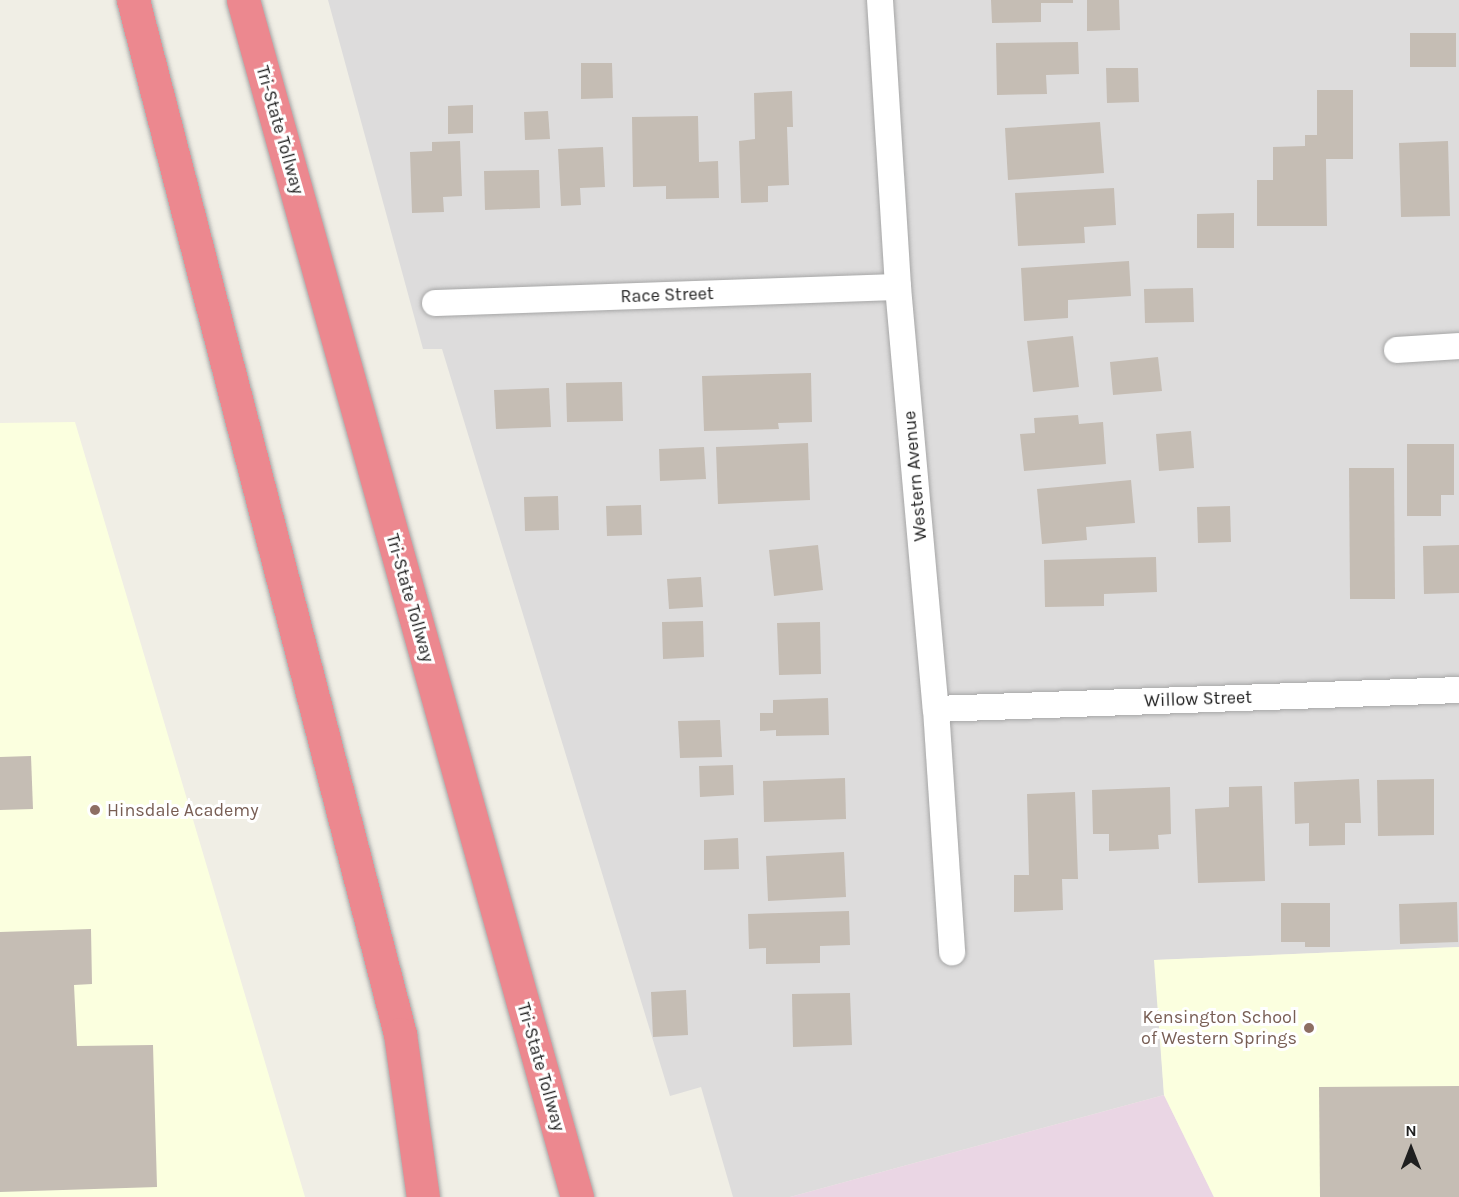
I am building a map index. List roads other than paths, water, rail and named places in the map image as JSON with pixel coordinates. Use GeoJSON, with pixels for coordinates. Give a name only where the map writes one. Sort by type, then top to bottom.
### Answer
{"type":"FeatureCollection","features":[{"type":"Feature","properties":{"kind":"highway"},"geometry":{"type":"LineString","coordinates":[[133,0],[400,1034],[423,1197]]}},
{"type":"Feature","properties":{"kind":"highway","name":"Tri-State Tollway"},"geometry":{"type":"LineString","coordinates":[[243,0],[577,1197]]}},
{"type":"Feature","properties":{"kind":"street","name":"Western Avenue"},"geometry":{"type":"LineString","coordinates":[[880,0],[898,287],[936,709],[952,952]]}},
{"type":"Feature","properties":{"kind":"street","name":"Race Street"},"geometry":{"type":"LineString","coordinates":[[435,303],[898,287]]}},
{"type":"Feature","properties":{"kind":"street"},"geometry":{"type":"LineString","coordinates":[[1397,350],[1459,346]]}},
{"type":"Feature","properties":{"kind":"street","name":"Willow Street"},"geometry":{"type":"LineString","coordinates":[[936,709],[1459,690]]}},
{"type":"Feature","properties":{"kind":"place","name":"Hinsdale Academy"},"geometry":{"type":"Point","coordinates":[95,810]}},
{"type":"Feature","properties":{"kind":"place","name":"Kensington School of Western Springs"},"geometry":{"type":"Point","coordinates":[1309,1028]}}]}
